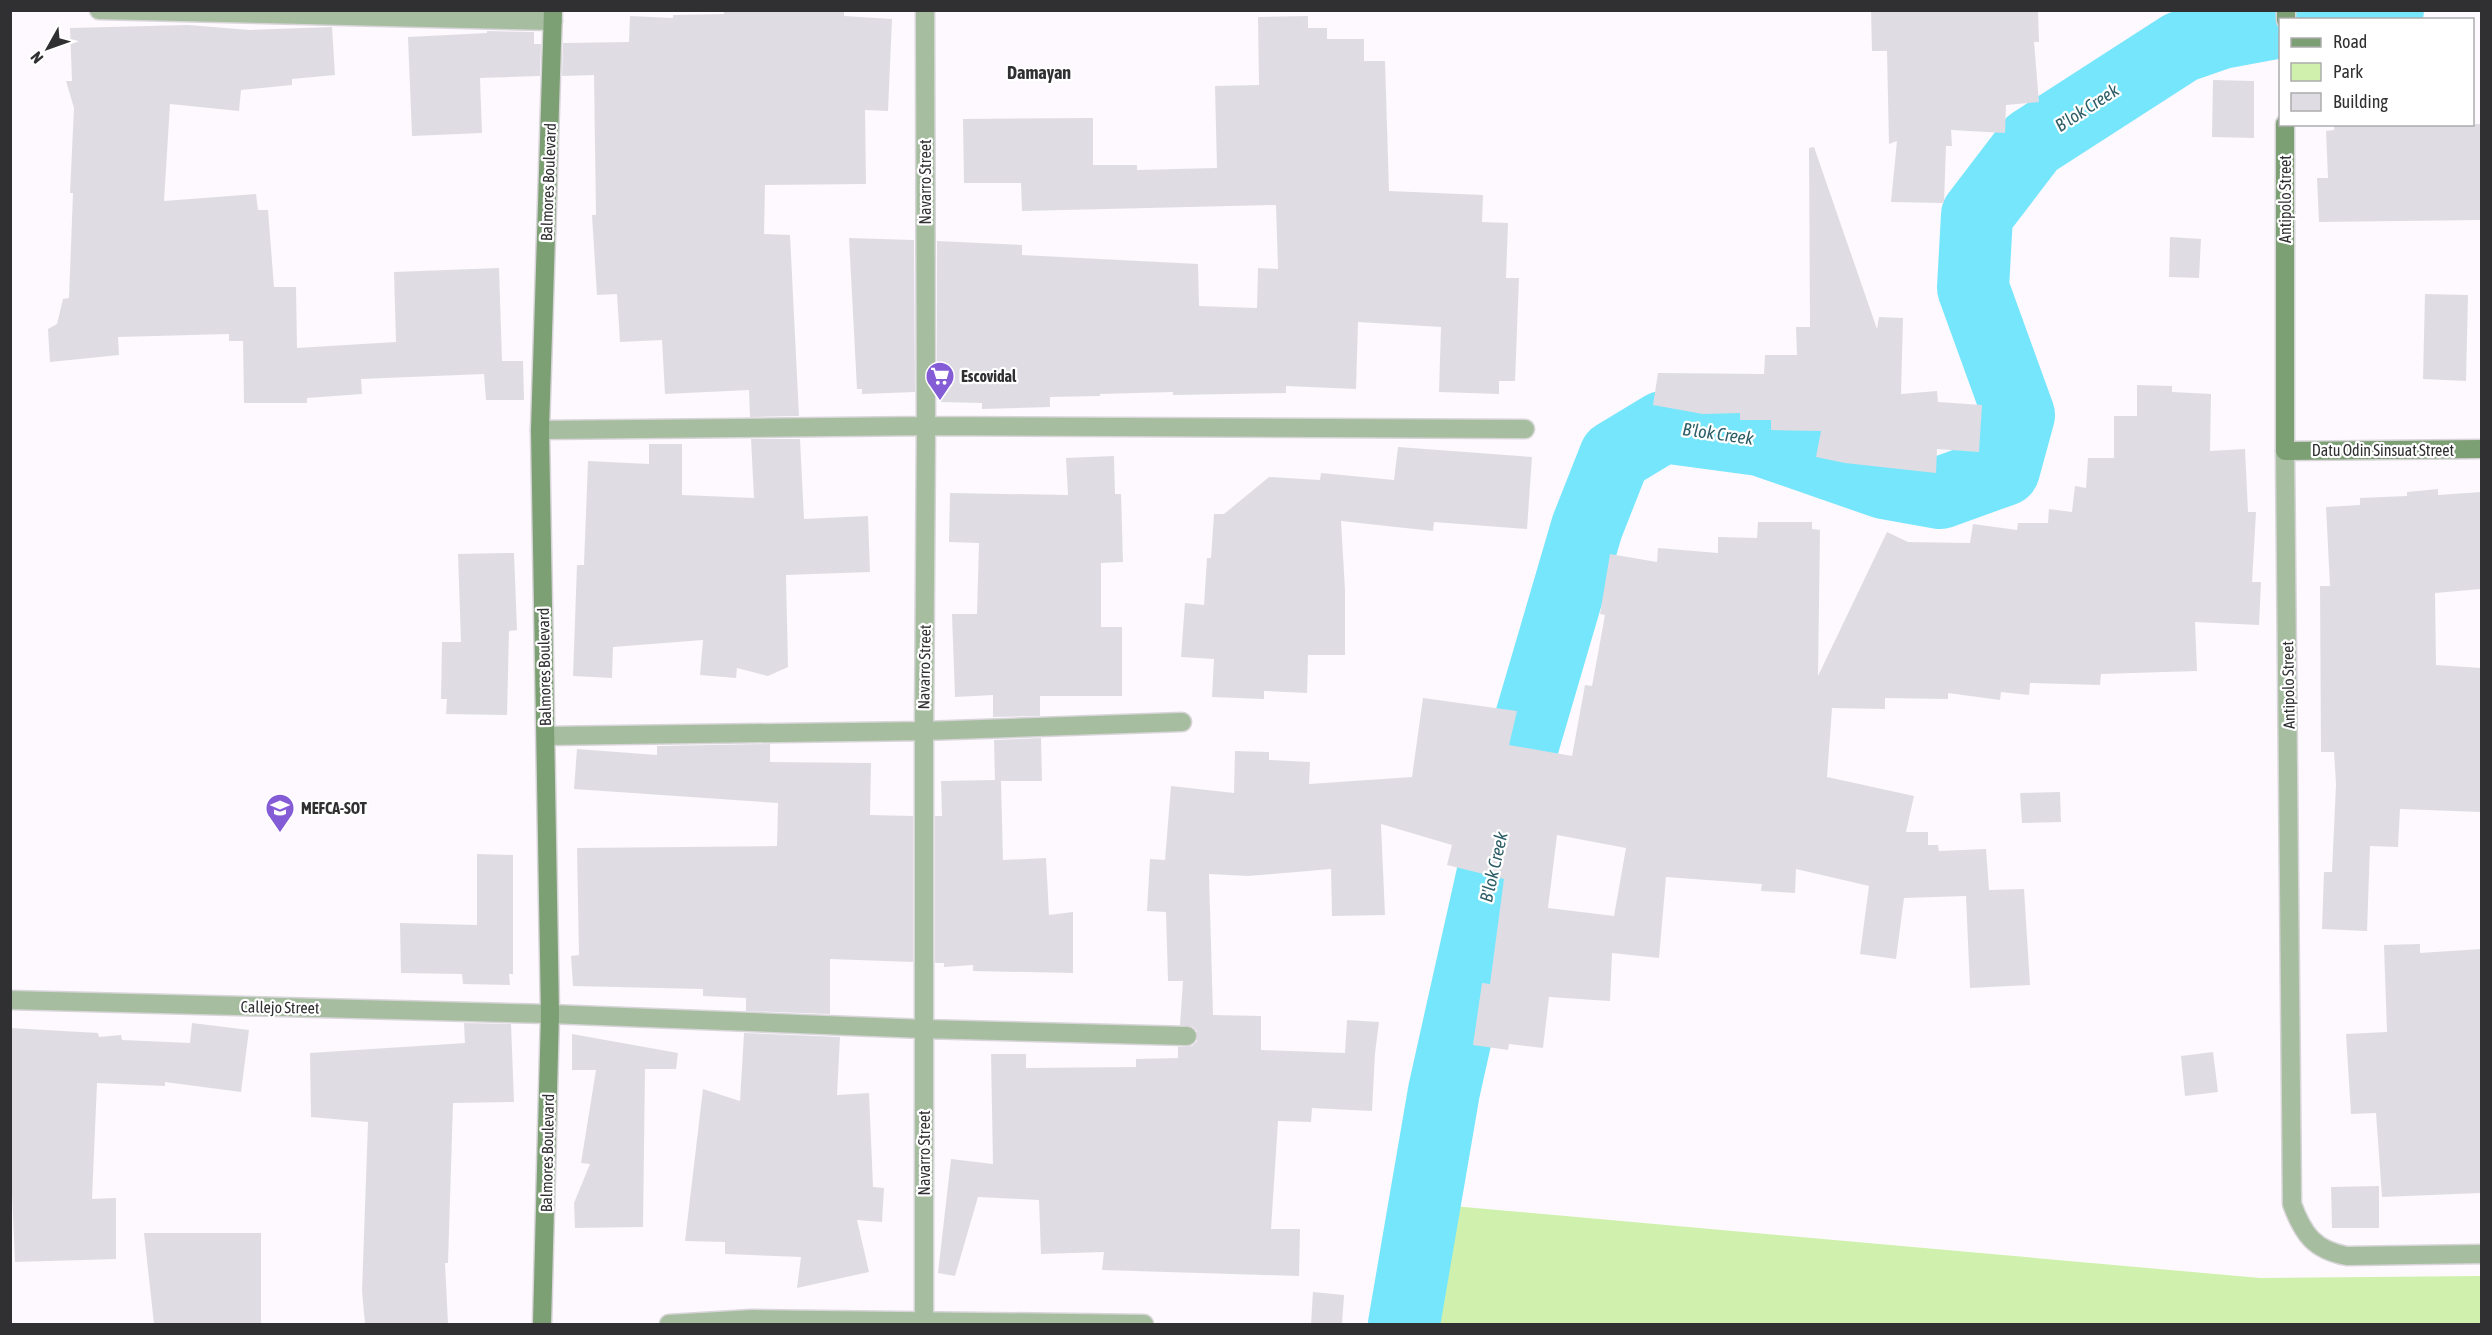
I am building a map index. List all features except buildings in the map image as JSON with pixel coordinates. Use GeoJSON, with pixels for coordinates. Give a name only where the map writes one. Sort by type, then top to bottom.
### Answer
{"type":"FeatureCollection","features":[{"type":"Feature","properties":{"kind":"main road","name":"Balmores Boulevard"},"geometry":{"type":"LineString","coordinates":[[542,1324],[550,1014],[540,430],[553,16]]}},
{"type":"Feature","properties":{"kind":"main road","name":"Antipolo Street"},"geometry":{"type":"LineString","coordinates":[[2285,126],[2285,451]]}},
{"type":"Feature","properties":{"kind":"main road","name":"Datu Odin Sinsuat Street"},"geometry":{"type":"LineString","coordinates":[[2285,451],[2481,449]]}},
{"type":"Feature","properties":{"kind":"street"},"geometry":{"type":"LineString","coordinates":[[99,10],[553,16]]}},
{"type":"Feature","properties":{"kind":"street","name":"Navarro Street"},"geometry":{"type":"LineString","coordinates":[[924,1323],[925,10]]}},
{"type":"Feature","properties":{"kind":"street"},"geometry":{"type":"LineString","coordinates":[[540,430],[926,426],[1525,429]]}},
{"type":"Feature","properties":{"kind":"street","name":"Antipolo Street"},"geometry":{"type":"LineString","coordinates":[[2285,451],[2292,1204],[2300,1226],[2312,1240],[2329,1253],[2347,1256],[2481,1254]]}},
{"type":"Feature","properties":{"kind":"street"},"geometry":{"type":"LineString","coordinates":[[546,736],[924,731],[1182,723]]}},
{"type":"Feature","properties":{"kind":"street","name":"Callejo Street"},"geometry":{"type":"LineString","coordinates":[[10,1000],[550,1014],[924,1029],[1187,1036]]}},
{"type":"Feature","properties":{"kind":"street"},"geometry":{"type":"LineString","coordinates":[[669,1324],[752,1318],[924,1323],[1144,1324]]}},
{"type":"Feature","properties":{"kind":"green space"},"geometry":{"type":"Polygon","coordinates":[[[1453,1206],[2260,1278],[2481,1276],[2481,1324],[1418,1324],[1453,1206]]]}},
{"type":"Feature","properties":{"kind":"waterway","name":"B'lok Creek"},"geometry":{"type":"LineString","coordinates":[[2310,18],[2388,10]]}},
{"type":"Feature","properties":{"kind":"waterway","name":"B'lok Creek"},"geometry":{"type":"LineString","coordinates":[[1404,1324],[1444,1091],[1516,769],[1587,527],[1615,456],[1663,427],[1760,440],[1884,483],[1940,493],[2004,470],[2019,415],[1973,288],[1977,215],[2032,143],[2181,47],[2221,33],[2279,22]]}},
{"type":"Feature","properties":{"kind":"place","name":"Escovidal"},"geometry":{"type":"Point","coordinates":[940,402]}},
{"type":"Feature","properties":{"kind":"place","name":"MEFCA-SOT"},"geometry":{"type":"Point","coordinates":[280,834]}},
{"type":"Feature","properties":{"kind":"district","name":"Damayan"},"geometry":{"type":"Point","coordinates":[1039,73]}}]}
